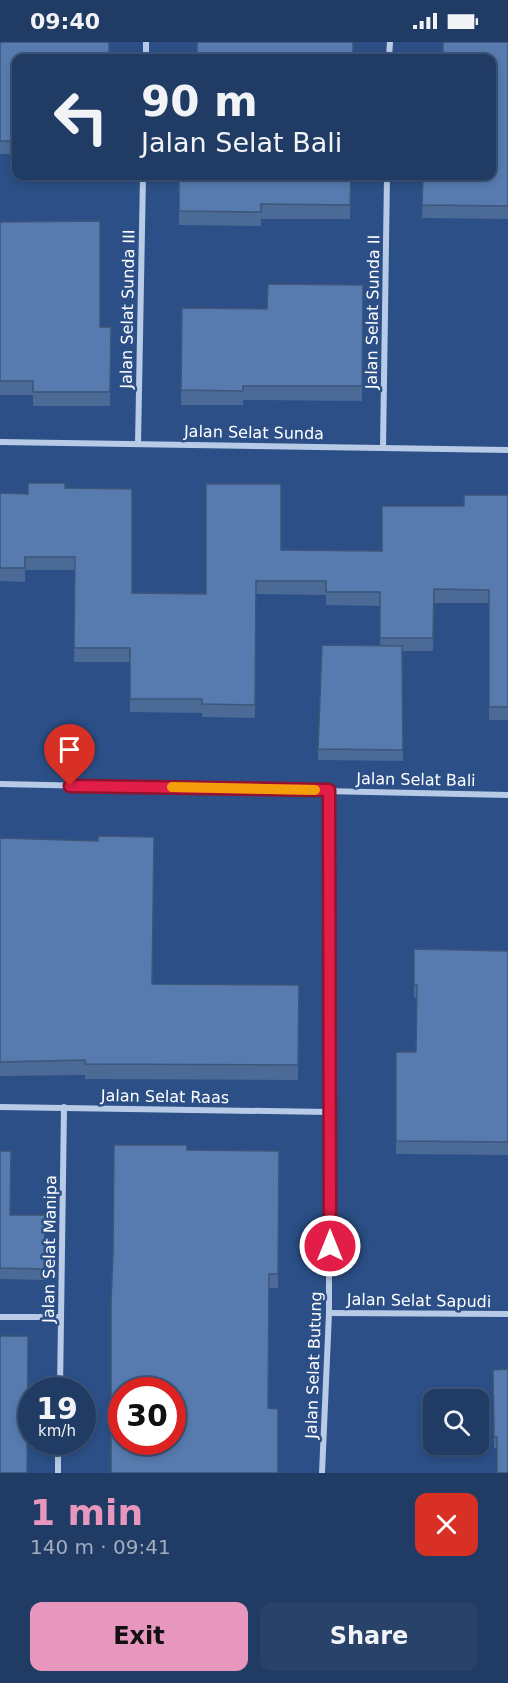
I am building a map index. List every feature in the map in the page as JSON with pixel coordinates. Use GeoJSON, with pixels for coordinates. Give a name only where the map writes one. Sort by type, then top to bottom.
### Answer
{"type":"FeatureCollection","features":[{"type":"Feature","properties":{"kind":"street","name":"Jalan Selat Sunda III"},"geometry":{"type":"LineString","coordinates":[[138,444],[143,180]]}},
{"type":"Feature","properties":{"kind":"street","name":"Jalan Selat Sunda II"},"geometry":{"type":"LineString","coordinates":[[383,448],[387,180]]}},
{"type":"Feature","properties":{"kind":"street","name":"Jalan Selat Sunda"},"geometry":{"type":"LineString","coordinates":[[0,442],[508,450]]}},
{"type":"Feature","properties":{"kind":"street","name":"Jalan Selat Bali"},"geometry":{"type":"LineString","coordinates":[[0,784],[508,795]]}},
{"type":"Feature","properties":{"kind":"street","name":"Jalan Selat Butung"},"geometry":{"type":"LineString","coordinates":[[322,1473],[330,1313],[329,790]]}},
{"type":"Feature","properties":{"kind":"street","name":"Jalan Selat Raas"},"geometry":{"type":"LineString","coordinates":[[0,1107],[330,1112]]}},
{"type":"Feature","properties":{"kind":"street","name":"Jalan Selat Manipa"},"geometry":{"type":"LineString","coordinates":[[60,1377],[64,1107]]}},
{"type":"Feature","properties":{"kind":"street","name":"Jalan Selat Sapudi"},"geometry":{"type":"LineString","coordinates":[[330,1313],[508,1314]]}},
{"type":"Feature","properties":{"kind":"street"},"geometry":{"type":"LineString","coordinates":[[0,1317],[61,1317]]}},
{"type":"Feature","properties":{"kind":"street"},"geometry":{"type":"LineString","coordinates":[[58,1455],[58,1473]]}},
{"type":"Feature","properties":{"kind":"building"},"geometry":{"type":"Polygon","coordinates":[[[0,42],[109,42],[109,54],[12,54],[12,141],[0,141],[0,42]]]}},
{"type":"Feature","properties":{"kind":"building"},"geometry":{"type":"Polygon","coordinates":[[[197,42],[353,42],[353,54],[197,54],[197,42]]]}},
{"type":"Feature","properties":{"kind":"building"},"geometry":{"type":"Polygon","coordinates":[[[443,42],[508,42],[508,206],[422,205],[423,180],[496,180],[496,54],[443,54],[443,42]]]}},
{"type":"Feature","properties":{"kind":"building"},"geometry":{"type":"Polygon","coordinates":[[[179,180],[351,180],[350,205],[261,204],[261,212],[179,211],[179,180]]]}},
{"type":"Feature","properties":{"kind":"building"},"geometry":{"type":"Polygon","coordinates":[[[100,221],[100,327],[111,327],[110,392],[33,392],[33,381],[0,381],[0,222],[100,221]]]}},
{"type":"Feature","properties":{"kind":"building"},"geometry":{"type":"Polygon","coordinates":[[[268,284],[363,285],[362,386],[243,386],[243,391],[181,390],[182,308],[267,309],[268,284]]]}},
{"type":"Feature","properties":{"kind":"building"},"geometry":{"type":"Polygon","coordinates":[[[28,483],[65,483],[65,488],[132,489],[132,593],[206,594],[206,484],[281,484],[281,550],[382,551],[382,506],[464,506],[464,495],[508,495],[508,707],[489,707],[489,590],[434,589],[433,638],[380,638],[380,592],[326,592],[326,581],[256,581],[255,705],[202,704],[202,699],[130,699],[130,648],[74,648],[75,557],[25,557],[25,568],[0,568],[0,493],[28,494],[28,483]]]}},
{"type":"Feature","properties":{"kind":"building"},"geometry":{"type":"Polygon","coordinates":[[[322,645],[402,646],[403,750],[318,749],[322,645]]]}},
{"type":"Feature","properties":{"kind":"building"},"geometry":{"type":"Polygon","coordinates":[[[98,836],[154,837],[152,984],[299,985],[298,1065],[85,1064],[85,1060],[0,1062],[0,838],[98,841],[98,836]]]}},
{"type":"Feature","properties":{"kind":"building"},"geometry":{"type":"Polygon","coordinates":[[[414,949],[508,951],[508,1142],[396,1141],[396,1052],[416,1052],[417,985],[414,985],[414,949]]]}},
{"type":"Feature","properties":{"kind":"building"},"geometry":{"type":"Polygon","coordinates":[[[114,1145],[187,1145],[187,1150],[279,1151],[278,1274],[269,1274],[268,1408],[278,1409],[278,1473],[111,1473],[111,1455],[186,1455],[186,1377],[111,1377],[114,1145]]]}},
{"type":"Feature","properties":{"kind":"building"},"geometry":{"type":"Polygon","coordinates":[[[0,1151],[11,1151],[10,1215],[45,1215],[44,1269],[0,1268],[0,1151]]]}},
{"type":"Feature","properties":{"kind":"building"},"geometry":{"type":"Polygon","coordinates":[[[0,1336],[28,1336],[28,1377],[18,1377],[18,1455],[27,1455],[27,1473],[0,1473],[0,1336]]]}},
{"type":"Feature","properties":{"kind":"building"},"geometry":{"type":"Polygon","coordinates":[[[508,1369],[508,1473],[497,1473],[493,1370],[508,1369]]]}},
{"type":"Feature","properties":{"kind":"slow traffic"},"geometry":{"type":"LineString","coordinates":[[172,787],[315,790]]}},
{"type":"Feature","properties":{"kind":"route"},"geometry":{"type":"LineString","coordinates":[[70,786],[329,790],[330,1246]]}}]}
